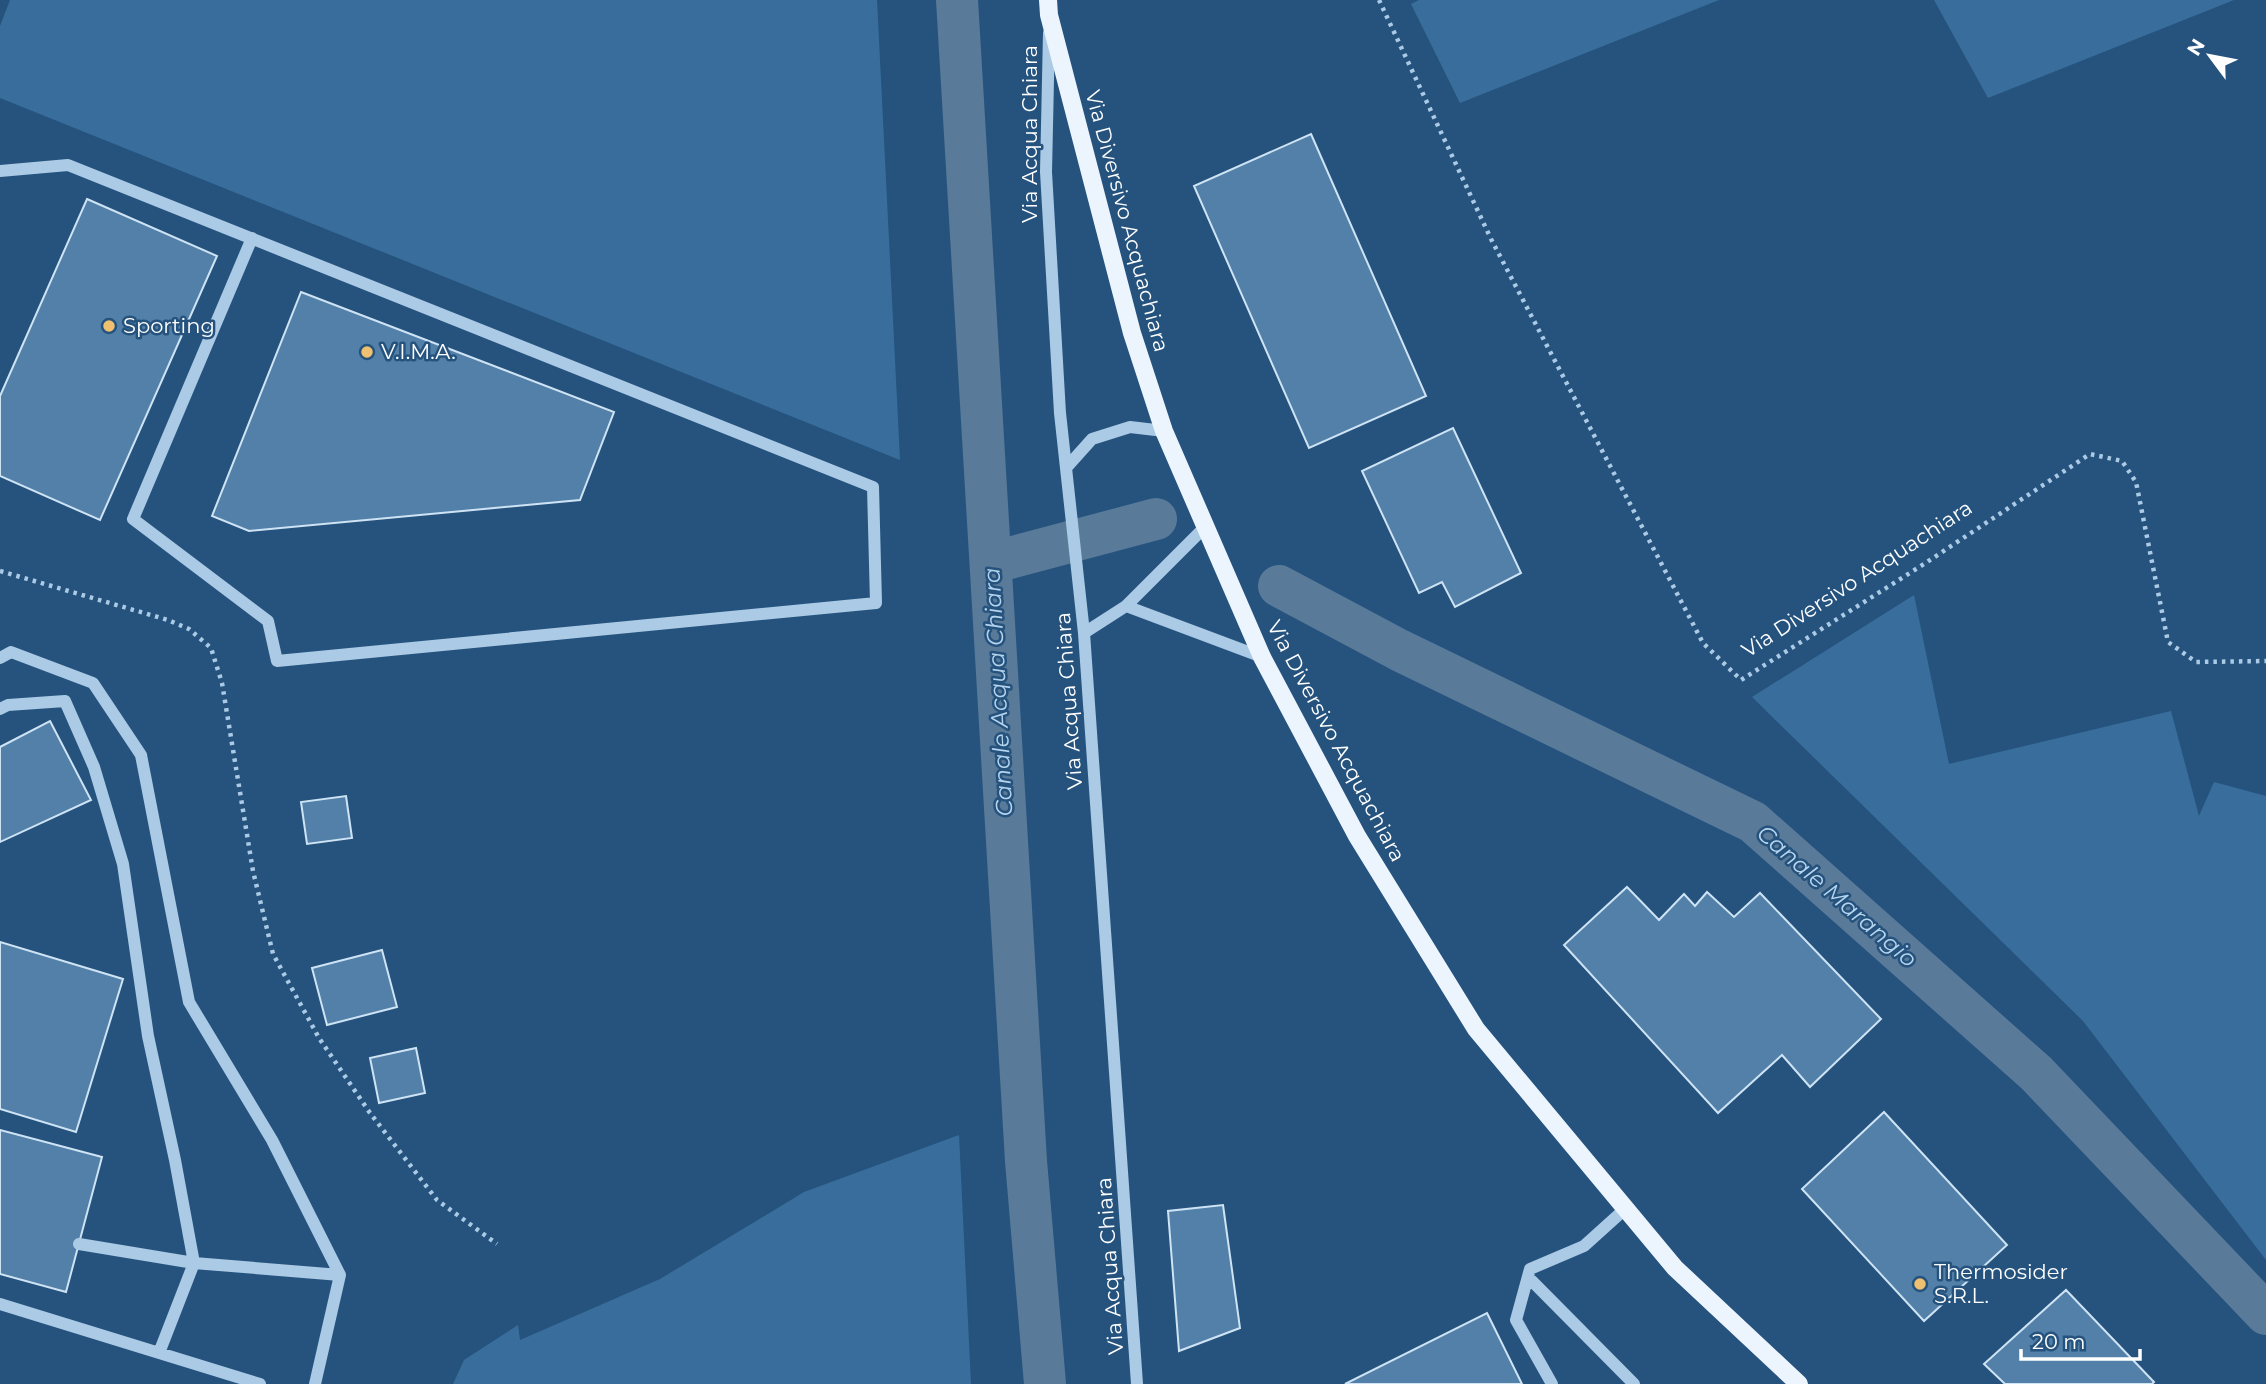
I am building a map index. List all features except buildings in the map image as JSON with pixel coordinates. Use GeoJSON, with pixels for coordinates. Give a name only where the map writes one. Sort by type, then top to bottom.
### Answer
{"type":"FeatureCollection","features":[{"type":"Feature","properties":{"kind":"main road","name":"Via Diversivo Acquachiara"},"geometry":{"type":"LineString","coordinates":[[1048,7],[1132,333],[1164,432],[1262,657],[1357,836],[1476,1028],[1675,1268],[1799,1384]]}},
{"type":"Feature","properties":{"kind":"street","name":"Via Acqua Chiara"},"geometry":{"type":"LineString","coordinates":[[1048,7],[1046,172],[1060,413],[1084,633],[1137,1384]]}},
{"type":"Feature","properties":{"kind":"street"},"geometry":{"type":"LineString","coordinates":[[0,171],[68,165],[252,238],[873,487],[876,603],[277,661],[268,621],[133,519],[252,238]]}},
{"type":"Feature","properties":{"kind":"street"},"geometry":{"type":"LineString","coordinates":[[1066,468],[1092,439],[1130,427],[1164,432]]}},
{"type":"Feature","properties":{"kind":"street"},"geometry":{"type":"LineString","coordinates":[[1084,633],[1126,606],[1206,526]]}},
{"type":"Feature","properties":{"kind":"street"},"geometry":{"type":"LineString","coordinates":[[1126,606],[1262,657]]}},
{"type":"Feature","properties":{"kind":"street"},"geometry":{"type":"LineString","coordinates":[[0,658],[11,652],[93,683],[141,755],[190,1002],[272,1140],[340,1275],[315,1384]]}},
{"type":"Feature","properties":{"kind":"street"},"geometry":{"type":"LineString","coordinates":[[0,709],[8,705],[65,701],[94,767],[123,864],[148,1036],[194,1263],[159,1353]]}},
{"type":"Feature","properties":{"kind":"street"},"geometry":{"type":"LineString","coordinates":[[1552,1384],[1516,1320],[1530,1269],[1584,1246],[1625,1209]]}},
{"type":"Feature","properties":{"kind":"street"},"geometry":{"type":"LineString","coordinates":[[79,1244],[194,1263],[340,1275]]}},
{"type":"Feature","properties":{"kind":"street"},"geometry":{"type":"LineString","coordinates":[[1528,1277],[1634,1384]]}},
{"type":"Feature","properties":{"kind":"street"},"geometry":{"type":"LineString","coordinates":[[0,1304],[260,1384]]}},
{"type":"Feature","properties":{"kind":"path","name":"Via Diversivo Acquachiara"},"geometry":{"type":"LineString","coordinates":[[1378,0],[1491,239],[1703,643],[1741,680],[1924,564],[2090,454],[2122,461],[2136,482],[2168,642],[2196,662],[2266,660]]}},
{"type":"Feature","properties":{"kind":"path"},"geometry":{"type":"LineString","coordinates":[[0,571],[168,620],[189,629],[211,648],[222,683],[253,871],[273,954],[319,1038],[370,1113],[437,1200],[497,1244]]}},
{"type":"Feature","properties":{"kind":"shaded area"},"geometry":{"type":"Polygon","coordinates":[[[10,0],[877,0],[900,460],[0,98],[0,26],[10,0]]]}},
{"type":"Feature","properties":{"kind":"shaded area"},"geometry":{"type":"Polygon","coordinates":[[[1419,0],[1719,0],[1460,103],[1411,4],[1419,0]]]}},
{"type":"Feature","properties":{"kind":"shaded area"},"geometry":{"type":"Polygon","coordinates":[[[1934,0],[2234,0],[1988,98],[1934,0]]]}},
{"type":"Feature","properties":{"kind":"shaded area"},"geometry":{"type":"Polygon","coordinates":[[[1914,595],[1949,764],[2171,711],[2199,816],[2214,782],[2266,796],[2266,1260],[2083,1021],[1752,697],[1914,595]]]}},
{"type":"Feature","properties":{"kind":"shaded area"},"geometry":{"type":"Polygon","coordinates":[[[959,1135],[971,1384],[453,1384],[464,1360],[518,1325],[520,1340],[660,1279],[804,1192],[959,1135]]]}},
{"type":"Feature","properties":{"kind":"waterway","name":"Canale Acqua Chiara"},"geometry":{"type":"LineString","coordinates":[[957,0],[1026,1161],[1045,1384]]}},
{"type":"Feature","properties":{"kind":"waterway","name":"Canale Marangio"},"geometry":{"type":"LineString","coordinates":[[991,563],[1156,519]]}},
{"type":"Feature","properties":{"kind":"waterway","name":"Canale Marangio"},"geometry":{"type":"LineString","coordinates":[[1279,586],[1399,650],[1753,822],[2036,1073],[2266,1314]]}},
{"type":"Feature","properties":{"kind":"place","name":"Sporting"},"geometry":{"type":"Point","coordinates":[109,326]}},
{"type":"Feature","properties":{"kind":"place","name":"V.I.M.A."},"geometry":{"type":"Point","coordinates":[367,352]}},
{"type":"Feature","properties":{"kind":"place","name":"Thermosider S.R.L."},"geometry":{"type":"Point","coordinates":[1920,1284]}}]}
